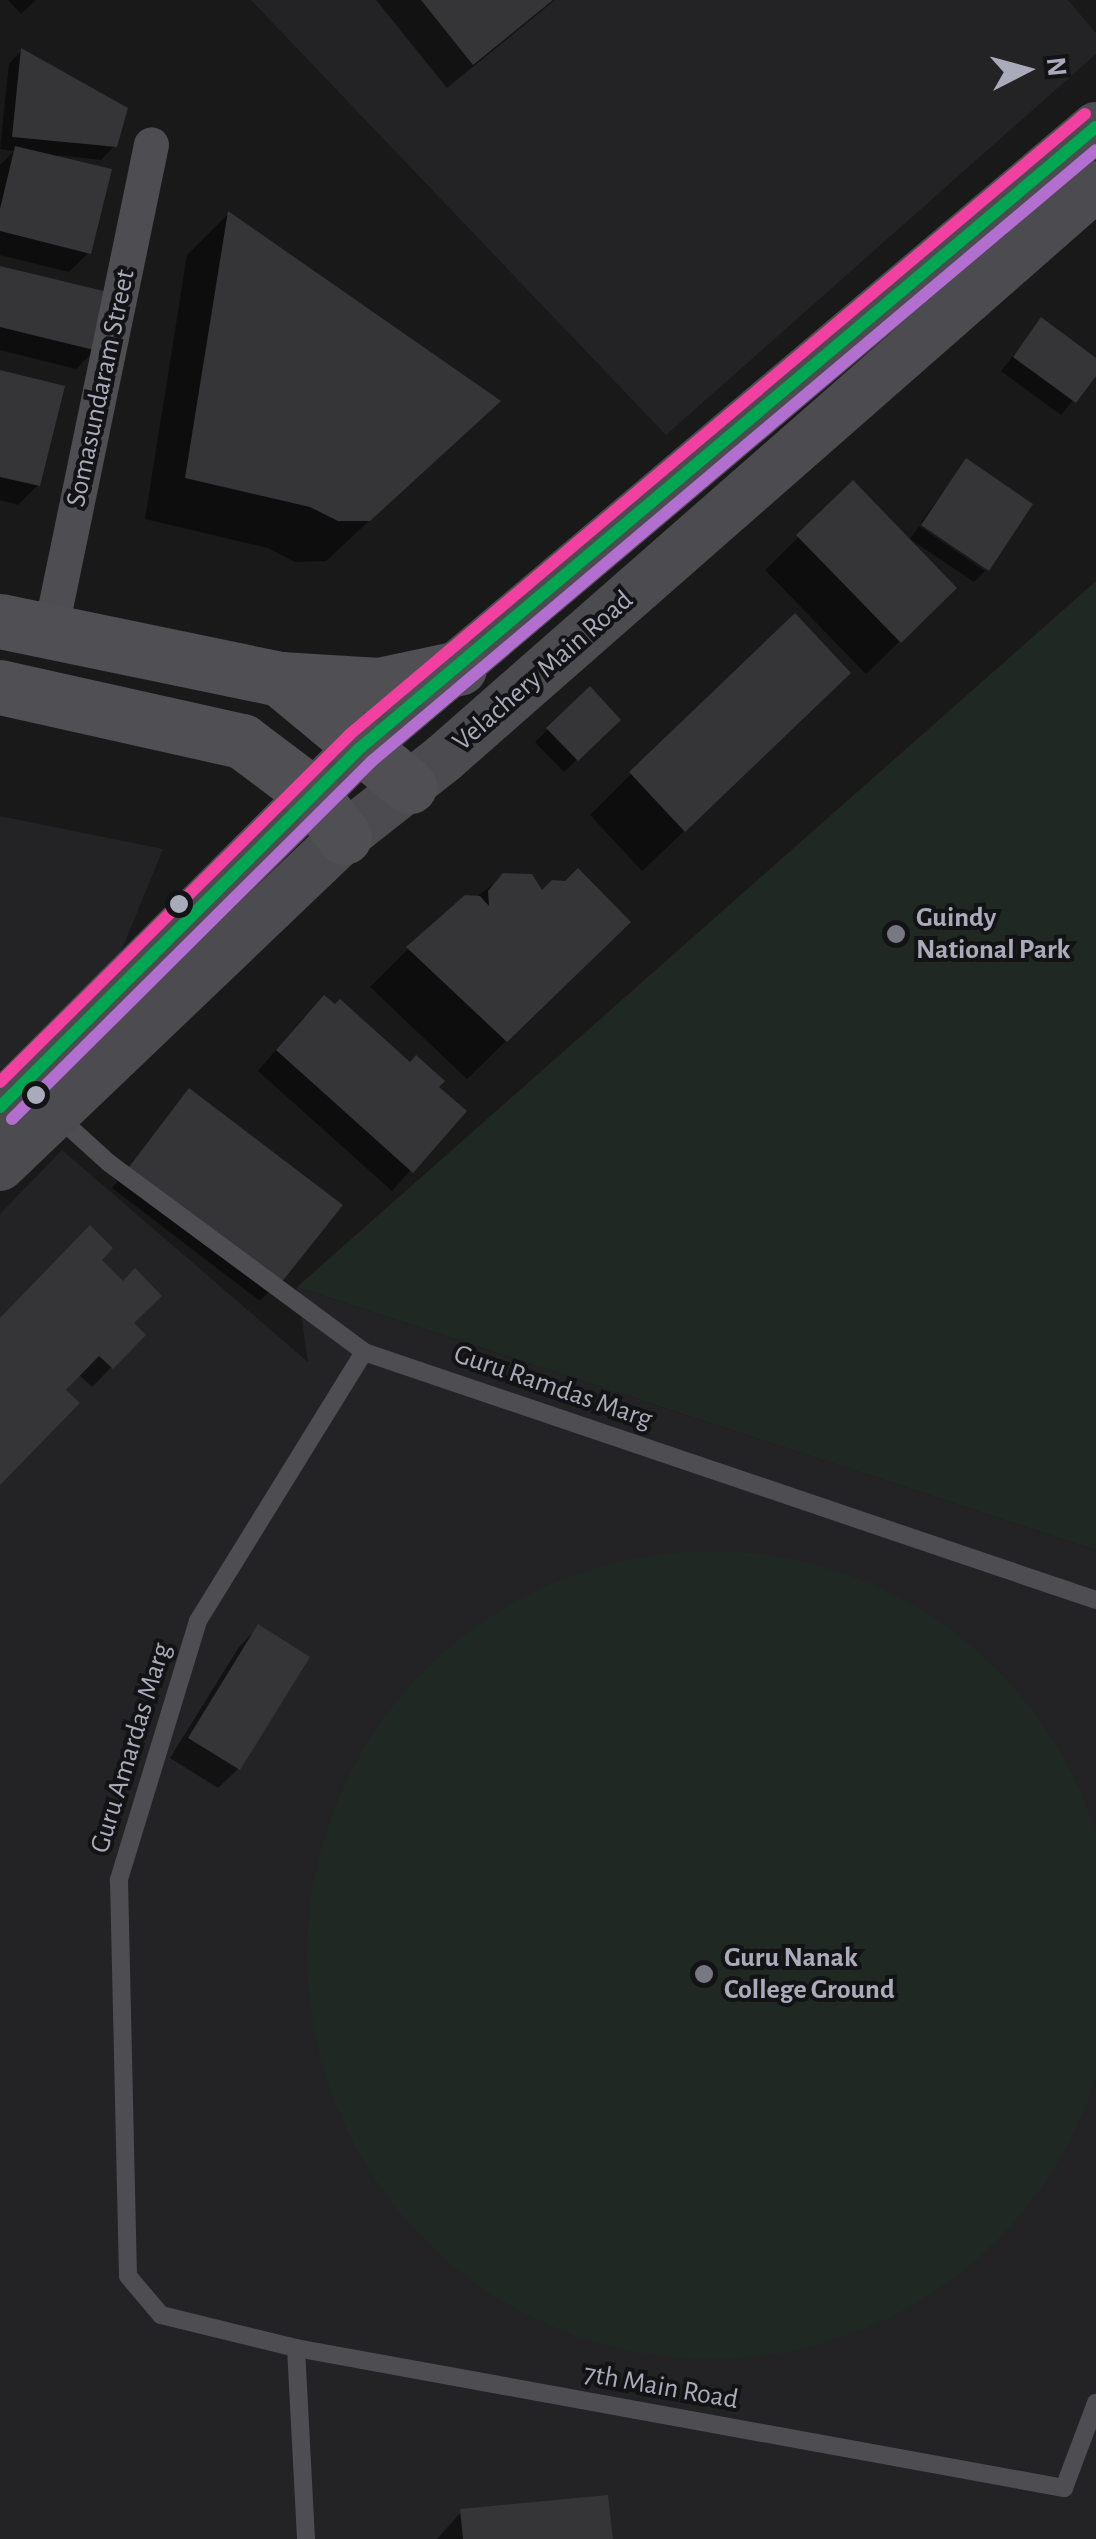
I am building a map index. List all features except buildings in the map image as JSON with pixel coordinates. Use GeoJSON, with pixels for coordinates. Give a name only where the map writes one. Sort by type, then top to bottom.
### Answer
{"type":"FeatureCollection","features":[{"type":"Feature","properties":{"kind":"main road","name":"Velachery Main Road"},"geometry":{"type":"LineString","coordinates":[[0,1166],[26,1101],[134,970],[269,843],[311,793],[1096,127]]}},
{"type":"Feature","properties":{"kind":"main road","name":"Velachery Main Road"},"geometry":{"type":"LineString","coordinates":[[26,1101],[409,786],[1096,186]]}},
{"type":"Feature","properties":{"kind":"main road"},"geometry":{"type":"LineString","coordinates":[[25,626],[280,679],[379,684],[459,668]]}},
{"type":"Feature","properties":{"kind":"main road"},"geometry":{"type":"LineString","coordinates":[[280,679],[409,786]]}},
{"type":"Feature","properties":{"kind":"main road"},"geometry":{"type":"LineString","coordinates":[[0,687],[242,741],[311,793],[344,837]]}},
{"type":"Feature","properties":{"kind":"street","name":"Somasundaram Street"},"geometry":{"type":"LineString","coordinates":[[25,626],[151,144]]}},
{"type":"Feature","properties":{"kind":"lane","name":"Guru Ramdas Marg"},"geometry":{"type":"LineString","coordinates":[[26,1101],[364,1352],[1096,1600]]}},
{"type":"Feature","properties":{"kind":"lane","name":"Guru Amardas Marg"},"geometry":{"type":"LineString","coordinates":[[161,2315],[128,2276],[119,1880],[198,1621],[364,1352]]}},
{"type":"Feature","properties":{"kind":"lane","name":"7th Main Road"},"geometry":{"type":"LineString","coordinates":[[161,2315],[296,2348],[1064,2488],[1096,2403]]}},
{"type":"Feature","properties":{"kind":"lane"},"geometry":{"type":"LineString","coordinates":[[296,2348],[306,2539]]}},
{"type":"Feature","properties":{"kind":"shaded area"},"geometry":{"type":"Polygon","coordinates":[[[251,0],[1068,0],[1096,33],[1096,54],[666,435],[251,0]]]}},
{"type":"Feature","properties":{"kind":"shaded area","name":"Guindy National Park"},"geometry":{"type":"Polygon","coordinates":[[[1096,581],[1096,1550],[297,1287],[1096,581]]]}},
{"type":"Feature","properties":{"kind":"shaded area"},"geometry":{"type":"Polygon","coordinates":[[[0,816],[163,849],[105,991],[0,1084],[0,816]]]}},
{"type":"Feature","properties":{"kind":"shaded area"},"geometry":{"type":"Polygon","coordinates":[[[62,1150],[308,1362],[297,1287],[1096,1550],[1096,2539],[0,2539],[0,1214],[62,1150]]]}},
{"type":"Feature","properties":{"kind":"shaded area","name":"Guru Nanak College Ground"},"geometry":{"type":"Polygon","coordinates":[[[711,1551],[790,1559],[866,1582],[935,1619],[997,1669],[1047,1731],[1084,1800],[1107,1876],[1115,1955],[1107,2034],[1084,2110],[1047,2179],[997,2241],[935,2291],[866,2328],[790,2351],[711,2359],[632,2351],[556,2328],[487,2291],[425,2241],[375,2179],[338,2110],[315,2034],[307,1955],[315,1876],[338,1800],[375,1731],[425,1669],[487,1619],[556,1582],[632,1559],[711,1551]]]}},
{"type":"Feature","properties":{"kind":"transit line"},"geometry":{"type":"LineString","coordinates":[[0,1082],[349,735],[1085,114]]}},
{"type":"Feature","properties":{"kind":"transit line"},"geometry":{"type":"LineString","coordinates":[[0,1107],[360,748],[1096,127]]}},
{"type":"Feature","properties":{"kind":"transit line"},"geometry":{"type":"LineString","coordinates":[[12,1119],[372,761],[1096,150]]}},
{"type":"Feature","properties":{"kind":"place","name":"Guindy National Park"},"geometry":{"type":"Point","coordinates":[896,934]}},
{"type":"Feature","properties":{"kind":"place","name":"Guru Nanak College Ground"},"geometry":{"type":"Point","coordinates":[704,1974]}}]}
